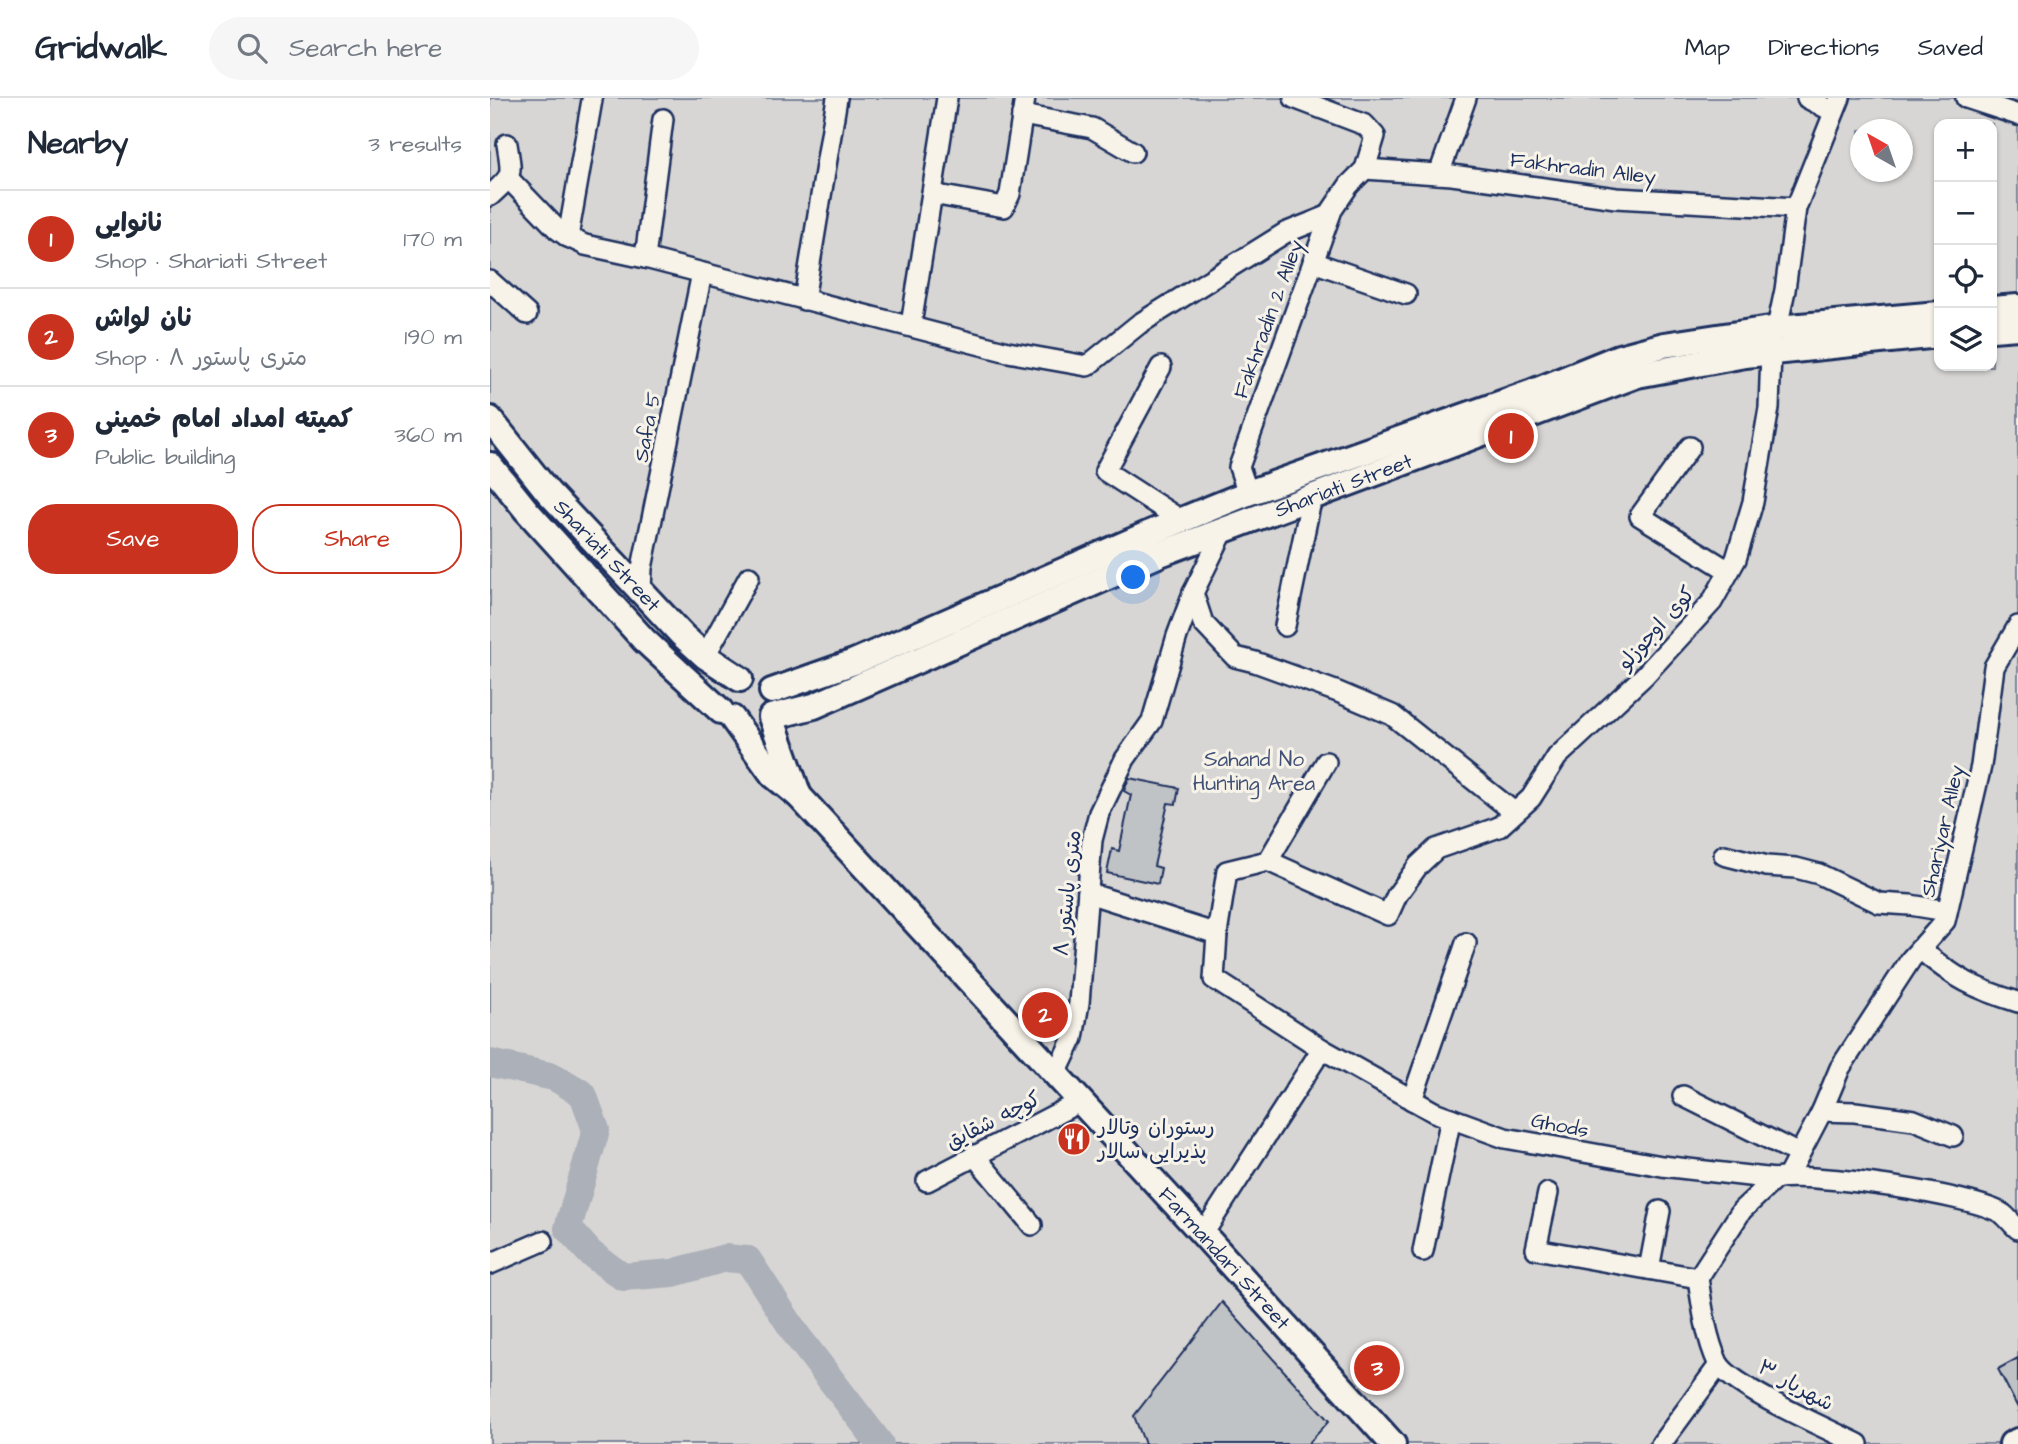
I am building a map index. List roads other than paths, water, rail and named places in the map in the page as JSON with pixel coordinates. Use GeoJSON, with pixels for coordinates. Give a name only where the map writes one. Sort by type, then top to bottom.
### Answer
{"type":"FeatureCollection","features":[{"type":"Feature","properties":{"kind":"main road"},"geometry":{"type":"LineString","coordinates":[[1997,309],[2018,307]]}},
{"type":"Feature","properties":{"kind":"main road","name":"Shariati Street"},"geometry":{"type":"LineString","coordinates":[[772,691],[858,673],[1312,496],[1530,393],[1630,354],[1664,345],[1777,328],[1934,314]]}},
{"type":"Feature","properties":{"kind":"main road"},"geometry":{"type":"LineString","coordinates":[[1997,329],[2018,327]]}},
{"type":"Feature","properties":{"kind":"main road","name":"Shariati Street"},"geometry":{"type":"LineString","coordinates":[[771,716],[814,706],[858,673],[1181,520],[1248,493],[1637,375],[1771,352],[1934,336]]}},
{"type":"Feature","properties":{"kind":"main road","name":"Shariati Street"},"geometry":{"type":"LineString","coordinates":[[490,418],[548,492],[641,590],[705,656],[740,679]]}},
{"type":"Feature","properties":{"kind":"main road","name":"Shariati Street"},"geometry":{"type":"LineString","coordinates":[[494,478],[644,640],[727,714]]}},
{"type":"Feature","properties":{"kind":"main road"},"geometry":{"type":"LineString","coordinates":[[527,511],[548,492]]}},
{"type":"Feature","properties":{"kind":"main road"},"geometry":{"type":"LineString","coordinates":[[740,679],[764,685],[772,691],[778,702],[771,716],[755,722],[727,714],[716,702],[720,687],[740,679]]}},
{"type":"Feature","properties":{"kind":"main road","name":"Farmandari Street"},"geometry":{"type":"LineString","coordinates":[[727,714],[773,775],[799,796],[1393,1444]]}},
{"type":"Feature","properties":{"kind":"main road","name":"Farmandari Street"},"geometry":{"type":"LineString","coordinates":[[771,716],[799,796]]}},
{"type":"Feature","properties":{"kind":"main road"},"geometry":{"type":"LineString","coordinates":[[2012,1444],[2018,1441]]}},
{"type":"Feature","properties":{"kind":"street"},"geometry":{"type":"LineString","coordinates":[[804,300],[837,98]]}},
{"type":"Feature","properties":{"kind":"street"},"geometry":{"type":"LineString","coordinates":[[911,326],[947,98]]}},
{"type":"Feature","properties":{"kind":"street"},"geometry":{"type":"LineString","coordinates":[[1294,98],[1365,125],[1375,136],[1365,169]]}},
{"type":"Feature","properties":{"kind":"street"},"geometry":{"type":"LineString","coordinates":[[1439,174],[1466,98]]}},
{"type":"Feature","properties":{"kind":"street"},"geometry":{"type":"LineString","coordinates":[[1777,328],[1796,208],[1837,105],[1807,98]]}},
{"type":"Feature","properties":{"kind":"street"},"geometry":{"type":"LineString","coordinates":[[1966,98],[2018,115]]}},
{"type":"Feature","properties":{"kind":"street"},"geometry":{"type":"LineString","coordinates":[[568,237],[592,100]]}},
{"type":"Feature","properties":{"kind":"street"},"geometry":{"type":"LineString","coordinates":[[932,194],[1004,207],[1010,194],[1023,107],[1092,128],[1133,152]]}},
{"type":"Feature","properties":{"kind":"street"},"geometry":{"type":"LineString","coordinates":[[645,258],[663,119]]}},
{"type":"Feature","properties":{"kind":"street"},"geometry":{"type":"LineString","coordinates":[[490,196],[511,173],[507,144]]}},
{"type":"Feature","properties":{"kind":"street","name":"Fakhradin Alley"},"geometry":{"type":"LineString","coordinates":[[1365,169],[1439,174],[1616,198],[1796,208]]}},
{"type":"Feature","properties":{"kind":"street","name":"Fakhradin 2 Alley"},"geometry":{"type":"LineString","coordinates":[[1248,493],[1239,467],[1313,262],[1330,215],[1349,185],[1365,169]]}},
{"type":"Feature","properties":{"kind":"street"},"geometry":{"type":"LineString","coordinates":[[509,178],[568,237],[585,246],[645,258],[1008,352],[1087,366],[1139,324],[1285,233],[1330,215]]}},
{"type":"Feature","properties":{"kind":"street"},"geometry":{"type":"LineString","coordinates":[[1313,262],[1406,294]]}},
{"type":"Feature","properties":{"kind":"street","name":"Safa 5"},"geometry":{"type":"LineString","coordinates":[[641,590],[642,568],[702,274]]}},
{"type":"Feature","properties":{"kind":"street"},"geometry":{"type":"LineString","coordinates":[[490,281],[527,314]]}},
{"type":"Feature","properties":{"kind":"street","name":"کوی اوجوزلو"},"geometry":{"type":"LineString","coordinates":[[1268,861],[1388,915],[1418,866],[1436,849],[1499,827],[1531,798],[1557,757],[1644,676],[1712,602],[1736,559],[1753,502],[1769,408],[1771,352]]}},
{"type":"Feature","properties":{"kind":"street"},"geometry":{"type":"LineString","coordinates":[[1161,368],[1105,471],[1181,520]]}},
{"type":"Feature","properties":{"kind":"street"},"geometry":{"type":"LineString","coordinates":[[1690,447],[1640,516],[1729,571]]}},
{"type":"Feature","properties":{"kind":"street"},"geometry":{"type":"LineString","coordinates":[[1285,626],[1312,496]]}},
{"type":"Feature","properties":{"kind":"street","name":"۸ متری پاستور"},"geometry":{"type":"LineString","coordinates":[[1056,1074],[1073,1038],[1079,1003],[1092,839],[1100,813],[1125,759],[1152,721],[1177,636],[1193,593],[1224,530]]}},
{"type":"Feature","properties":{"kind":"street"},"geometry":{"type":"LineString","coordinates":[[705,656],[749,577]]}},
{"type":"Feature","properties":{"kind":"street"},"geometry":{"type":"LineString","coordinates":[[1193,593],[1203,623],[1235,657],[1338,692],[1392,715],[1514,812]]}},
{"type":"Feature","properties":{"kind":"street","name":"Shariyar Alley"},"geometry":{"type":"LineString","coordinates":[[1782,1177],[1799,1154],[1822,1111],[1840,1068],[1920,948],[1945,922],[1981,766],[1994,667],[2018,626]]}},
{"type":"Feature","properties":{"kind":"street"},"geometry":{"type":"LineString","coordinates":[[1088,893],[1217,934],[1227,871],[1268,861],[1326,762]]}},
{"type":"Feature","properties":{"kind":"street"},"geometry":{"type":"LineString","coordinates":[[1724,855],[1767,866],[1796,868],[1819,874],[1879,903],[1947,911]]}},
{"type":"Feature","properties":{"kind":"street","name":"Ghods"},"geometry":{"type":"LineString","coordinates":[[1217,934],[1214,979],[1322,1049],[1434,1112],[1505,1138],[1662,1166],[1955,1196],[2003,1213],[2018,1229]]}},
{"type":"Feature","properties":{"kind":"street"},"geometry":{"type":"LineString","coordinates":[[1412,1100],[1466,943]]}},
{"type":"Feature","properties":{"kind":"street"},"geometry":{"type":"LineString","coordinates":[[1920,948],[1967,984],[2018,1002]]}},
{"type":"Feature","properties":{"kind":"street"},"geometry":{"type":"LineString","coordinates":[[1203,1234],[1322,1049]]}},
{"type":"Feature","properties":{"kind":"street"},"geometry":{"type":"LineString","coordinates":[[1683,1096],[1799,1154]]}},
{"type":"Feature","properties":{"kind":"street","name":"کوچه شقایق"},"geometry":{"type":"LineString","coordinates":[[927,1181],[1081,1101]]}},
{"type":"Feature","properties":{"kind":"street"},"geometry":{"type":"LineString","coordinates":[[1822,1111],[1855,1112],[1914,1120],[1953,1136]]}},
{"type":"Feature","properties":{"kind":"street"},"geometry":{"type":"LineString","coordinates":[[1423,1251],[1451,1118]]}},
{"type":"Feature","properties":{"kind":"street"},"geometry":{"type":"LineString","coordinates":[[974,1155],[1032,1226]]}},
{"type":"Feature","properties":{"kind":"street"},"geometry":{"type":"LineString","coordinates":[[1661,1444],[1719,1365],[1703,1316],[1698,1278],[1742,1210],[1782,1177]]}},
{"type":"Feature","properties":{"kind":"street"},"geometry":{"type":"LineString","coordinates":[[1548,1193],[1536,1249],[1698,1278]]}},
{"type":"Feature","properties":{"kind":"street"},"geometry":{"type":"LineString","coordinates":[[1649,1269],[1660,1211]]}},
{"type":"Feature","properties":{"kind":"street"},"geometry":{"type":"LineString","coordinates":[[490,1264],[543,1241]]}},
{"type":"Feature","properties":{"kind":"street","name":"شهریار ۳"},"geometry":{"type":"LineString","coordinates":[[1719,1365],[1759,1395],[1858,1444]]}},
{"type":"Feature","properties":{"kind":"waterway"},"geometry":{"type":"LineString","coordinates":[[490,1063],[554,1077],[583,1094],[596,1130],[568,1228],[590,1253],[623,1277],[673,1273],[725,1258],[748,1260],[798,1337],[880,1444]]}},
{"type":"Feature","properties":{"kind":"place","name":"نانوایی"},"geometry":{"type":"Point","coordinates":[1511,436]}},
{"type":"Feature","properties":{"kind":"place","name":"نان لواش"},"geometry":{"type":"Point","coordinates":[1045,1015]}},
{"type":"Feature","properties":{"kind":"place","name":"رستوران وتالار پذیرایی سالار"},"geometry":{"type":"Point","coordinates":[1074,1139]}},
{"type":"Feature","properties":{"kind":"place","name":"کمیته امداد امام خمینی"},"geometry":{"type":"Point","coordinates":[1377,1368]}},
{"type":"Feature","properties":{"kind":"park label","name":"Sahand No Hunting Area"},"geometry":{"type":"Point","coordinates":[1254,771]}}]}
